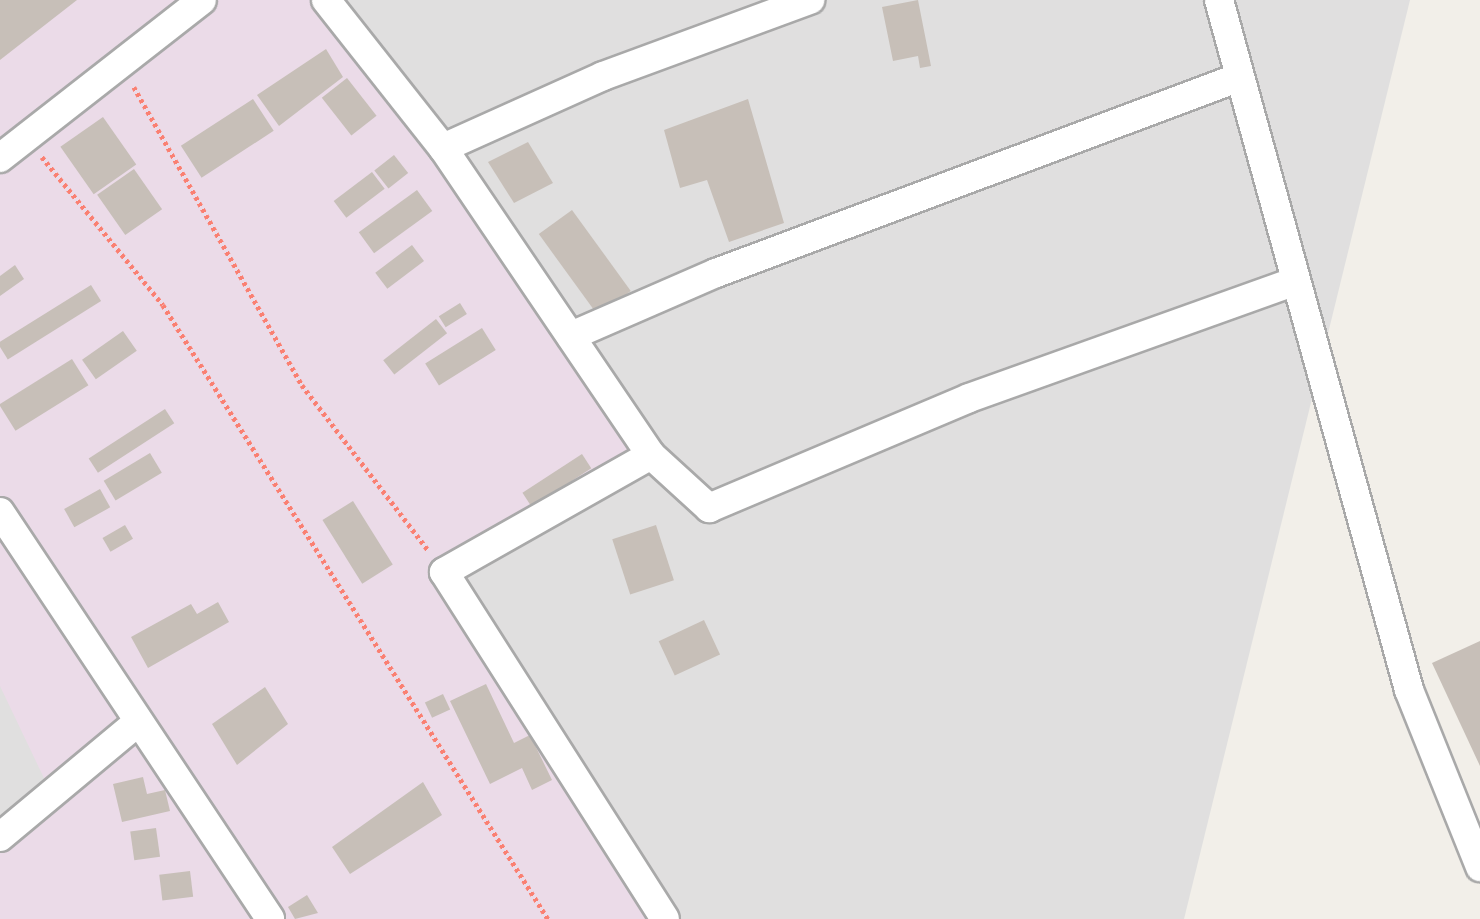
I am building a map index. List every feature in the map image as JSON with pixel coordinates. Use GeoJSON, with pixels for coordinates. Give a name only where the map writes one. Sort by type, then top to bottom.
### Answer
{"type":"FeatureCollection","features":[{"type":"Feature","properties":{"kind":"street"},"geometry":{"type":"LineString","coordinates":[[0,159],[25,142],[202,0]]}},
{"type":"Feature","properties":{"kind":"street"},"geometry":{"type":"LineString","coordinates":[[327,0],[443,148],[651,455],[709,508],[969,398],[1296,281]]}},
{"type":"Feature","properties":{"kind":"street"},"geometry":{"type":"LineString","coordinates":[[443,148],[603,76],[810,0]]}},
{"type":"Feature","properties":{"kind":"street"},"geometry":{"type":"LineString","coordinates":[[1219,0],[1409,690],[1480,867]]}},
{"type":"Feature","properties":{"kind":"street"},"geometry":{"type":"LineString","coordinates":[[571,336],[716,273],[1240,77]]}},
{"type":"Feature","properties":{"kind":"street"},"geometry":{"type":"LineString","coordinates":[[651,455],[444,572],[665,919]]}},
{"type":"Feature","properties":{"kind":"street"},"geometry":{"type":"LineString","coordinates":[[0,512],[270,919]]}},
{"type":"Feature","properties":{"kind":"street"},"geometry":{"type":"LineString","coordinates":[[0,837],[138,722]]}},
{"type":"Feature","properties":{"kind":"path"},"geometry":{"type":"LineString","coordinates":[[122,65],[302,385],[444,572]]}},
{"type":"Feature","properties":{"kind":"path"},"geometry":{"type":"LineString","coordinates":[[25,142],[163,305],[548,919]]}},
{"type":"Feature","properties":{"kind":"shaded area"},"geometry":{"type":"Polygon","coordinates":[[[0,0],[1410,0],[1184,919],[0,919],[0,0]]]}},
{"type":"Feature","properties":{"kind":"shaded area"},"geometry":{"type":"Polygon","coordinates":[[[0,0],[323,0],[651,455],[445,572],[665,919],[0,919],[0,840],[53,797],[0,686],[0,0]]]}},
{"type":"Feature","properties":{"kind":"building"},"geometry":{"type":"Polygon","coordinates":[[[0,0],[77,0],[0,60],[0,0]]]}},
{"type":"Feature","properties":{"kind":"building"},"geometry":{"type":"Polygon","coordinates":[[[918,0],[931,66],[920,68],[918,56],[893,61],[882,7],[918,0]]]}},
{"type":"Feature","properties":{"kind":"building"},"geometry":{"type":"Polygon","coordinates":[[[326,49],[343,77],[279,126],[257,95],[326,49]]]}},
{"type":"Feature","properties":{"kind":"building"},"geometry":{"type":"Polygon","coordinates":[[[347,78],[377,116],[351,136],[322,98],[347,78]]]}},
{"type":"Feature","properties":{"kind":"building"},"geometry":{"type":"Polygon","coordinates":[[[253,99],[274,131],[202,178],[181,146],[253,99]]]}},
{"type":"Feature","properties":{"kind":"building"},"geometry":{"type":"Polygon","coordinates":[[[748,99],[784,223],[729,242],[707,180],[680,188],[664,130],[748,99]]]}},
{"type":"Feature","properties":{"kind":"building"},"geometry":{"type":"Polygon","coordinates":[[[103,117],[136,165],[94,194],[60,147],[103,117]]]}},
{"type":"Feature","properties":{"kind":"building"},"geometry":{"type":"Polygon","coordinates":[[[528,142],[553,183],[514,203],[488,162],[528,142]]]}},
{"type":"Feature","properties":{"kind":"building"},"geometry":{"type":"Polygon","coordinates":[[[394,155],[408,173],[388,189],[374,170],[394,155]]]}},
{"type":"Feature","properties":{"kind":"building"},"geometry":{"type":"Polygon","coordinates":[[[134,169],[162,209],[125,235],[97,195],[134,169]]]}},
{"type":"Feature","properties":{"kind":"building"},"geometry":{"type":"Polygon","coordinates":[[[372,172],[385,189],[346,218],[334,201],[372,172]]]}},
{"type":"Feature","properties":{"kind":"building"},"geometry":{"type":"Polygon","coordinates":[[[417,190],[432,211],[374,253],[359,232],[417,190]]]}},
{"type":"Feature","properties":{"kind":"building"},"geometry":{"type":"Polygon","coordinates":[[[572,210],[631,291],[598,315],[539,234],[572,210]]]}},
{"type":"Feature","properties":{"kind":"building"},"geometry":{"type":"Polygon","coordinates":[[[412,245],[424,261],[387,289],[375,273],[412,245]]]}},
{"type":"Feature","properties":{"kind":"building"},"geometry":{"type":"Polygon","coordinates":[[[15,265],[24,279],[0,296],[0,276],[15,265]]]}},
{"type":"Feature","properties":{"kind":"building"},"geometry":{"type":"Polygon","coordinates":[[[91,285],[101,301],[8,359],[0,342],[91,285]]]}},
{"type":"Feature","properties":{"kind":"building"},"geometry":{"type":"Polygon","coordinates":[[[460,303],[467,314],[446,327],[439,316],[460,303]]]}},
{"type":"Feature","properties":{"kind":"building"},"geometry":{"type":"Polygon","coordinates":[[[436,319],[447,333],[394,374],[383,360],[436,319]]]}},
{"type":"Feature","properties":{"kind":"building"},"geometry":{"type":"Polygon","coordinates":[[[482,328],[496,350],[439,386],[425,364],[482,328]]]}},
{"type":"Feature","properties":{"kind":"building"},"geometry":{"type":"Polygon","coordinates":[[[123,331],[137,351],[96,379],[82,360],[123,331]]]}},
{"type":"Feature","properties":{"kind":"building"},"geometry":{"type":"Polygon","coordinates":[[[72,359],[88,385],[15,431],[0,404],[72,359]]]}},
{"type":"Feature","properties":{"kind":"building"},"geometry":{"type":"Polygon","coordinates":[[[165,409],[174,423],[98,473],[89,459],[165,409]]]}},
{"type":"Feature","properties":{"kind":"building"},"geometry":{"type":"Polygon","coordinates":[[[150,453],[162,473],[116,501],[104,481],[150,453]]]}},
{"type":"Feature","properties":{"kind":"building"},"geometry":{"type":"Polygon","coordinates":[[[582,454],[591,468],[532,507],[522,493],[582,454]]]}},
{"type":"Feature","properties":{"kind":"building"},"geometry":{"type":"Polygon","coordinates":[[[100,489],[110,507],[74,527],[64,509],[100,489]]]}},
{"type":"Feature","properties":{"kind":"building"},"geometry":{"type":"Polygon","coordinates":[[[353,501],[393,565],[362,584],[322,520],[353,501]]]}},
{"type":"Feature","properties":{"kind":"building"},"geometry":{"type":"Polygon","coordinates":[[[125,525],[133,539],[110,552],[102,538],[125,525]]]}},
{"type":"Feature","properties":{"kind":"building"},"geometry":{"type":"Polygon","coordinates":[[[656,525],[674,580],[630,594],[612,539],[656,525]]]}},
{"type":"Feature","properties":{"kind":"building"},"geometry":{"type":"Polygon","coordinates":[[[218,602],[229,622],[148,668],[131,637],[191,604],[197,614],[218,602]]]}},
{"type":"Feature","properties":{"kind":"building"},"geometry":{"type":"Polygon","coordinates":[[[704,620],[720,654],[675,676],[659,641],[704,620]]]}},
{"type":"Feature","properties":{"kind":"building"},"geometry":{"type":"Polygon","coordinates":[[[1480,641],[1480,766],[1432,663],[1480,641]]]}},
{"type":"Feature","properties":{"kind":"building"},"geometry":{"type":"Polygon","coordinates":[[[486,684],[514,743],[530,735],[552,780],[532,790],[522,768],[490,784],[450,701],[486,684]]]}},
{"type":"Feature","properties":{"kind":"building"},"geometry":{"type":"Polygon","coordinates":[[[265,687],[288,724],[237,765],[212,724],[265,687]]]}},
{"type":"Feature","properties":{"kind":"building"},"geometry":{"type":"Polygon","coordinates":[[[443,694],[450,709],[432,718],[425,702],[443,694]]]}},
{"type":"Feature","properties":{"kind":"building"},"geometry":{"type":"Polygon","coordinates":[[[143,777],[147,794],[165,790],[170,811],[122,822],[113,784],[143,777]]]}},
{"type":"Feature","properties":{"kind":"building"},"geometry":{"type":"Polygon","coordinates":[[[423,782],[442,815],[350,874],[332,847],[423,782]]]}},
{"type":"Feature","properties":{"kind":"building"},"geometry":{"type":"Polygon","coordinates":[[[156,828],[160,857],[134,860],[130,832],[156,828]]]}},
{"type":"Feature","properties":{"kind":"building"},"geometry":{"type":"Polygon","coordinates":[[[190,871],[193,897],[162,901],[159,875],[190,871]]]}},
{"type":"Feature","properties":{"kind":"building"},"geometry":{"type":"Polygon","coordinates":[[[307,895],[318,913],[295,919],[288,907],[307,895]]]}}]}
